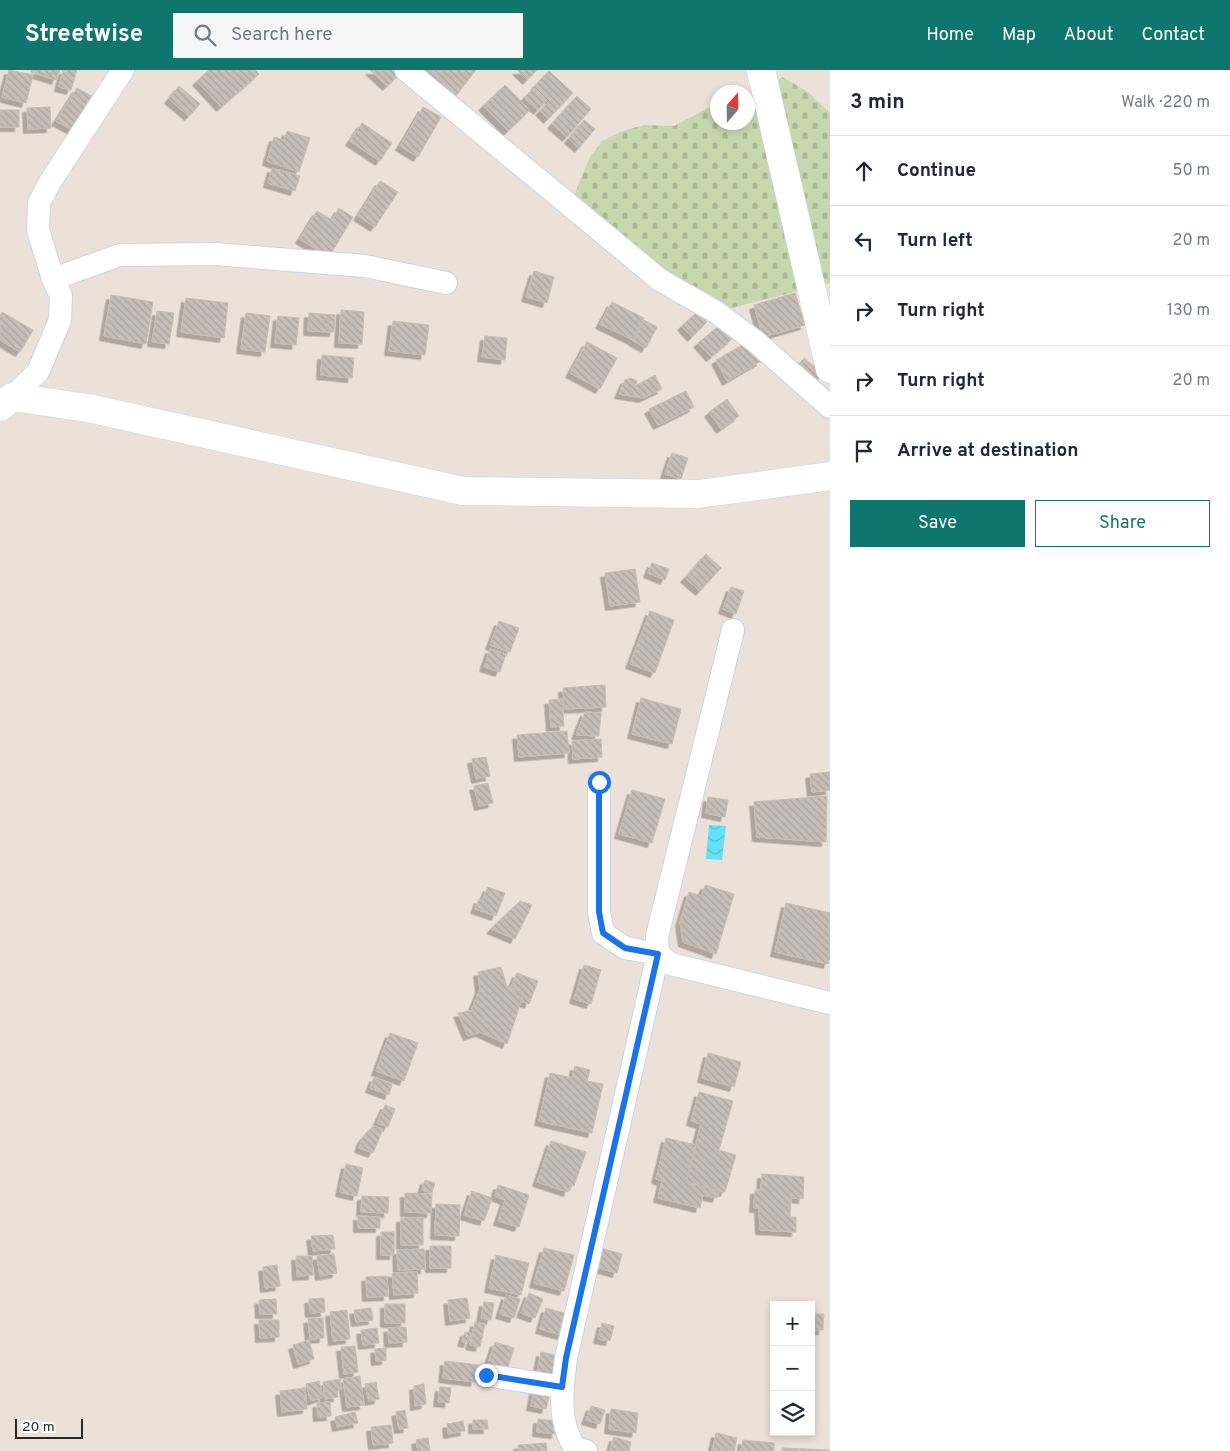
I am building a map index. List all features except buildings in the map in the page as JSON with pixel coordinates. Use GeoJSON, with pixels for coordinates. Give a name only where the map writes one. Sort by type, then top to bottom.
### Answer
{"type":"FeatureCollection","features":[{"type":"Feature","properties":{"kind":"street"},"geometry":{"type":"LineString","coordinates":[[6,402],[38,372],[60,320],[61,296],[53,279],[38,230],[39,204],[50,182],[124,70]]}},
{"type":"Feature","properties":{"kind":"street"},"geometry":{"type":"LineString","coordinates":[[406,70],[660,280],[716,312],[755,341],[830,408]]}},
{"type":"Feature","properties":{"kind":"street"},"geometry":{"type":"LineString","coordinates":[[762,70],[825,319],[830,369]]}},
{"type":"Feature","properties":{"kind":"street"},"geometry":{"type":"LineString","coordinates":[[53,279],[120,255],[215,254],[365,266],[446,283]]}},
{"type":"Feature","properties":{"kind":"street"},"geometry":{"type":"LineString","coordinates":[[6,402],[88,408],[463,491],[699,494],[830,476]]}},
{"type":"Feature","properties":{"kind":"street"},"geometry":{"type":"LineString","coordinates":[[586,1451],[575,1448],[567,1436],[562,1387],[566,1358],[658,954],[657,936],[733,630]]}},
{"type":"Feature","properties":{"kind":"street"},"geometry":{"type":"LineString","coordinates":[[599,782],[599,912],[603,933],[625,948],[658,954],[671,964],[830,1003]]}},
{"type":"Feature","properties":{"kind":"street"},"geometry":{"type":"LineString","coordinates":[[486,1375],[562,1387]]}},
{"type":"Feature","properties":{"kind":"green space"},"geometry":{"type":"Polygon","coordinates":[[[782,77],[808,92],[830,113],[830,283],[716,312],[574,195],[590,157],[602,141],[623,131],[644,125],[674,126],[710,107],[710,130],[755,130],[755,100],[782,77]]]}},
{"type":"Feature","properties":{"kind":"water"},"geometry":{"type":"Polygon","coordinates":[[[709,825],[726,826],[722,860],[706,859],[709,825]]]}},
{"type":"Feature","properties":{"kind":"route"},"geometry":{"type":"LineString","coordinates":[[486,1375],[562,1387],[566,1358],[658,954],[625,948],[603,933],[599,912],[599,782]]}}]}
